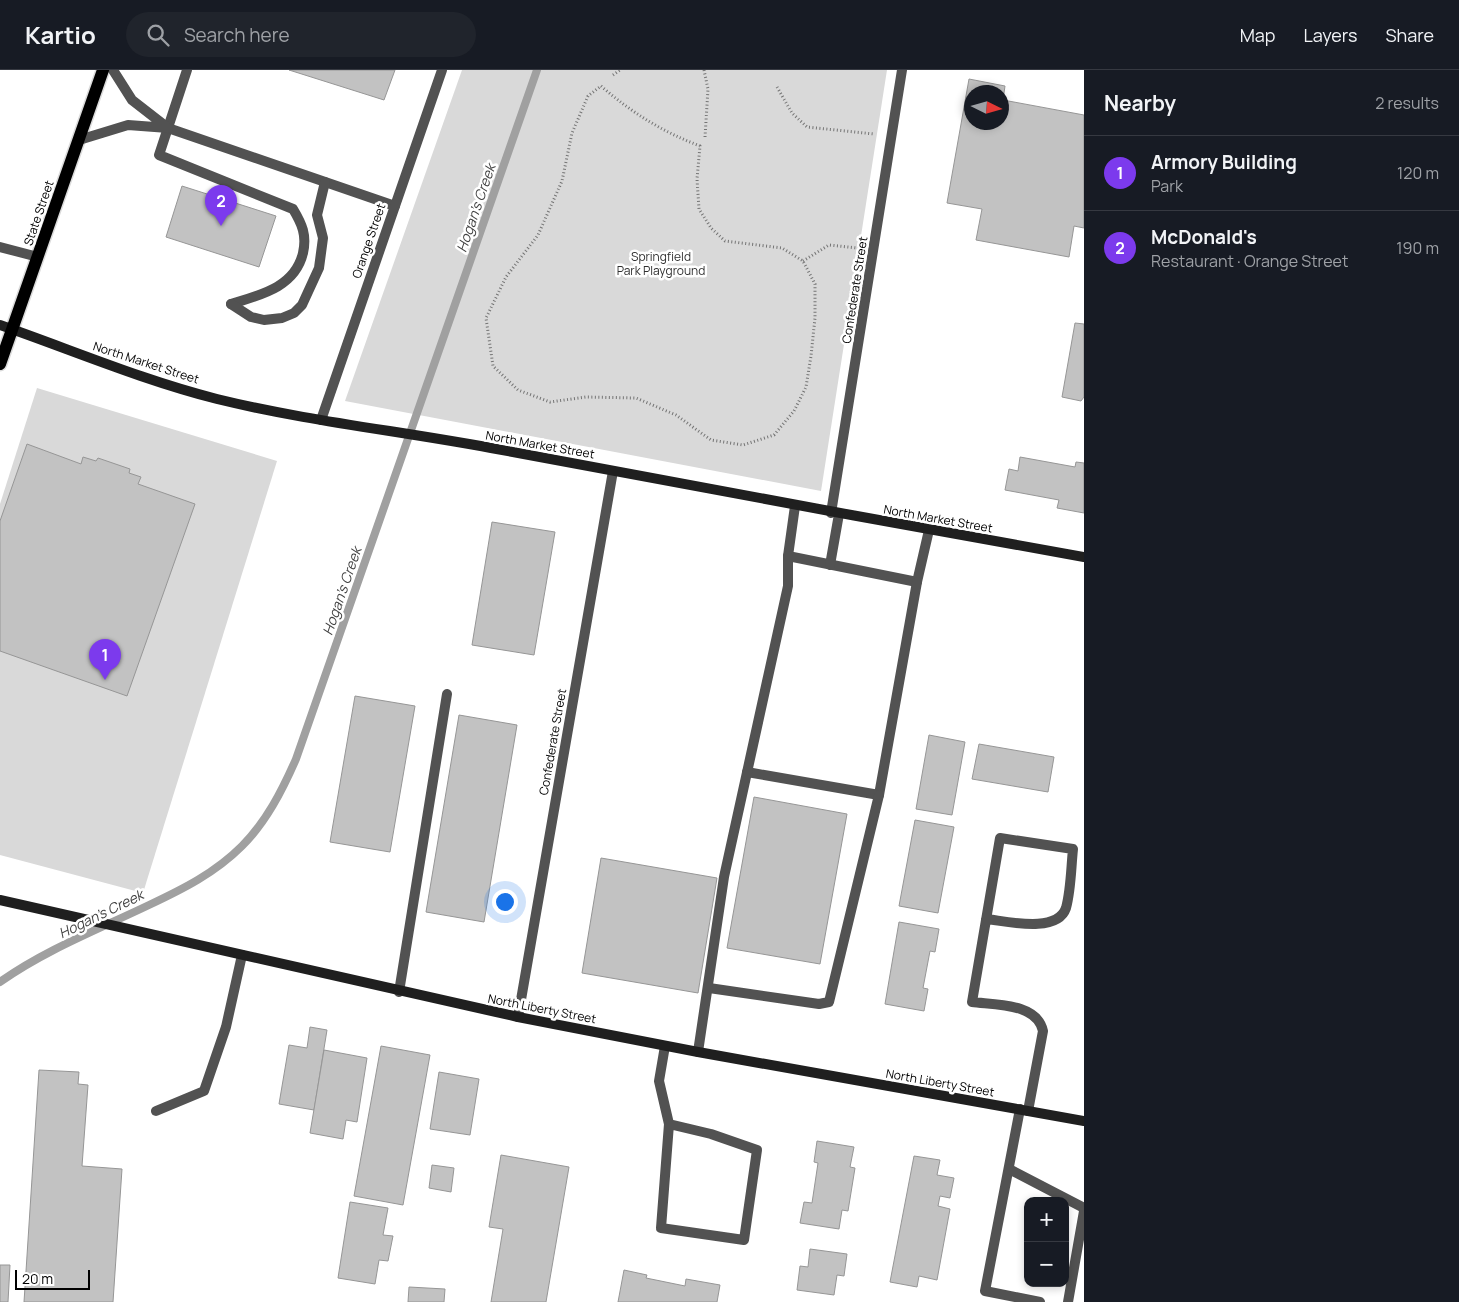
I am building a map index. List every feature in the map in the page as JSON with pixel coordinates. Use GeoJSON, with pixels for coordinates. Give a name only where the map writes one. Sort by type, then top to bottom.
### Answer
{"type":"FeatureCollection","features":[{"type":"Feature","properties":{"kind":"main road","name":"State Street"},"geometry":{"type":"LineString","coordinates":[[0,364],[6,327],[38,257],[103,70]]}},
{"type":"Feature","properties":{"kind":"street"},"geometry":{"type":"LineString","coordinates":[[113,70],[132,100],[168,128]]}},
{"type":"Feature","properties":{"kind":"street"},"geometry":{"type":"LineString","coordinates":[[188,70],[158,155],[293,209],[304,226],[305,245],[300,265],[290,279],[264,294],[230,304],[251,317],[264,320],[282,318],[294,314],[302,305],[320,268],[323,238],[317,215],[325,182]]}},
{"type":"Feature","properties":{"kind":"street","name":"Orange Street"},"geometry":{"type":"LineString","coordinates":[[321,420],[442,70]]}},
{"type":"Feature","properties":{"kind":"street","name":"Confederate Street"},"geometry":{"type":"LineString","coordinates":[[830,565],[835,513],[902,70]]}},
{"type":"Feature","properties":{"kind":"street"},"geometry":{"type":"LineString","coordinates":[[79,140],[128,125],[168,128],[395,206]]}},
{"type":"Feature","properties":{"kind":"street"},"geometry":{"type":"LineString","coordinates":[[0,247],[38,257]]}},
{"type":"Feature","properties":{"kind":"street","name":"North Market Street"},"geometry":{"type":"LineString","coordinates":[[6,327],[162,383],[216,399],[321,420],[1084,557]]}},
{"type":"Feature","properties":{"kind":"street","name":"Confederate Street"},"geometry":{"type":"LineString","coordinates":[[518,1018],[612,471]]}},
{"type":"Feature","properties":{"kind":"street"},"geometry":{"type":"LineString","coordinates":[[698,1052],[724,877],[788,586],[788,556],[795,506]]}},
{"type":"Feature","properties":{"kind":"street"},"geometry":{"type":"LineString","coordinates":[[709,988],[819,1004],[830,1002],[879,795],[917,582],[929,530]]}},
{"type":"Feature","properties":{"kind":"street"},"geometry":{"type":"LineString","coordinates":[[788,556],[917,582]]}},
{"type":"Feature","properties":{"kind":"street"},"geometry":{"type":"LineString","coordinates":[[399,992],[447,694]]}},
{"type":"Feature","properties":{"kind":"street"},"geometry":{"type":"LineString","coordinates":[[747,772],[879,795]]}},
{"type":"Feature","properties":{"kind":"street"},"geometry":{"type":"LineString","coordinates":[[986,919],[1034,924],[1058,918],[1065,909],[1073,849],[1000,838],[986,919],[972,1002],[1033,1013],[1041,1025],[1042,1031],[1009,1169],[985,1291],[1040,1302]]}},
{"type":"Feature","properties":{"kind":"street","name":"North Liberty Street"},"geometry":{"type":"LineString","coordinates":[[0,900],[518,1018],[1084,1121]]}},
{"type":"Feature","properties":{"kind":"street"},"geometry":{"type":"LineString","coordinates":[[156,1111],[204,1091],[226,1027],[242,955]]}},
{"type":"Feature","properties":{"kind":"street"},"geometry":{"type":"LineString","coordinates":[[665,1046],[659,1081],[669,1124],[661,1228],[744,1240],[751,1204],[757,1150],[712,1134],[669,1124]]}},
{"type":"Feature","properties":{"kind":"street"},"geometry":{"type":"LineString","coordinates":[[1009,1169],[1084,1209],[1068,1302]]}},
{"type":"Feature","properties":{"kind":"path"},"geometry":{"type":"LineString","coordinates":[[614,70],[613,76],[620,70]]}},
{"type":"Feature","properties":{"kind":"path"},"geometry":{"type":"LineString","coordinates":[[704,70],[708,89],[705,137]]}},
{"type":"Feature","properties":{"kind":"path"},"geometry":{"type":"LineString","coordinates":[[601,86],[627,109],[658,128],[700,146],[697,179],[699,209],[711,228],[725,242],[782,248],[802,261],[815,284],[811,356],[806,387],[794,411],[774,435],[743,445],[711,440],[676,415],[636,398],[586,397],[550,402],[518,390],[493,366],[486,318],[506,277],[538,235],[562,181],[572,132],[588,96],[601,86]]}},
{"type":"Feature","properties":{"kind":"path"},"geometry":{"type":"LineString","coordinates":[[777,87],[792,113],[807,127],[892,136]]}},
{"type":"Feature","properties":{"kind":"path"},"geometry":{"type":"LineString","coordinates":[[802,261],[829,245],[875,250]]}},
{"type":"Feature","properties":{"kind":"green space","name":"Springfield Park Playground"},"geometry":{"type":"Polygon","coordinates":[[[462,70],[887,70],[821,491],[345,401],[462,70]]]}},
{"type":"Feature","properties":{"kind":"green space"},"geometry":{"type":"Polygon","coordinates":[[[37,388],[277,461],[143,893],[0,855],[0,504],[37,388]]]}},
{"type":"Feature","properties":{"kind":"building"},"geometry":{"type":"Polygon","coordinates":[[[289,70],[395,70],[384,100],[289,70]]]}},
{"type":"Feature","properties":{"kind":"building"},"geometry":{"type":"Polygon","coordinates":[[[969,79],[1000,85],[968,85],[969,79]]]}},
{"type":"Feature","properties":{"kind":"building"},"geometry":{"type":"Polygon","coordinates":[[[1009,101],[1084,115],[1084,228],[1074,226],[1069,257],[976,240],[982,209],[947,203],[964,107],[964,130],[1009,130],[1009,101]]]}},
{"type":"Feature","properties":{"kind":"building"},"geometry":{"type":"Polygon","coordinates":[[[182,186],[276,216],[259,267],[166,237],[182,186]]]}},
{"type":"Feature","properties":{"kind":"building"},"geometry":{"type":"Polygon","coordinates":[[[1075,323],[1084,324],[1084,397],[1081,401],[1062,397],[1075,323]]]}},
{"type":"Feature","properties":{"kind":"building"},"geometry":{"type":"Polygon","coordinates":[[[27,444],[81,464],[83,457],[96,461],[98,458],[130,469],[129,473],[141,477],[138,484],[195,504],[127,696],[0,651],[0,521],[27,444]]]}},
{"type":"Feature","properties":{"kind":"building"},"geometry":{"type":"Polygon","coordinates":[[[1020,457],[1075,467],[1076,462],[1084,463],[1084,513],[1057,508],[1059,500],[1005,490],[1009,469],[1018,471],[1020,457]]]}},
{"type":"Feature","properties":{"kind":"building"},"geometry":{"type":"Polygon","coordinates":[[[492,522],[555,532],[534,655],[472,645],[492,522]]]}},
{"type":"Feature","properties":{"kind":"building"},"geometry":{"type":"Polygon","coordinates":[[[355,696],[415,706],[390,852],[330,842],[355,696]]]}},
{"type":"Feature","properties":{"kind":"building"},"geometry":{"type":"Polygon","coordinates":[[[459,715],[517,725],[484,922],[426,912],[459,715]]]}},
{"type":"Feature","properties":{"kind":"building"},"geometry":{"type":"Polygon","coordinates":[[[929,735],[965,742],[952,815],[916,809],[929,735]]]}},
{"type":"Feature","properties":{"kind":"building"},"geometry":{"type":"Polygon","coordinates":[[[979,744],[1054,757],[1048,792],[972,779],[979,744]]]}},
{"type":"Feature","properties":{"kind":"building"},"geometry":{"type":"Polygon","coordinates":[[[754,797],[847,814],[820,964],[727,948],[754,797]]]}},
{"type":"Feature","properties":{"kind":"building"},"geometry":{"type":"Polygon","coordinates":[[[915,820],[954,827],[938,913],[899,906],[915,820]]]}},
{"type":"Feature","properties":{"kind":"building"},"geometry":{"type":"Polygon","coordinates":[[[601,858],[717,878],[698,993],[582,973],[601,858]]]}},
{"type":"Feature","properties":{"kind":"building"},"geometry":{"type":"Polygon","coordinates":[[[899,922],[939,929],[935,952],[930,951],[923,988],[928,989],[924,1011],[885,1004],[899,922]]]}},
{"type":"Feature","properties":{"kind":"building"},"geometry":{"type":"Polygon","coordinates":[[[310,1027],[327,1030],[314,1110],[279,1104],[289,1045],[307,1048],[310,1027]]]}},
{"type":"Feature","properties":{"kind":"building"},"geometry":{"type":"Polygon","coordinates":[[[381,1046],[430,1055],[403,1205],[354,1196],[381,1046]]]}},
{"type":"Feature","properties":{"kind":"building"},"geometry":{"type":"Polygon","coordinates":[[[324,1050],[367,1058],[357,1122],[346,1120],[343,1139],[310,1133],[324,1050]]]}},
{"type":"Feature","properties":{"kind":"building"},"geometry":{"type":"Polygon","coordinates":[[[39,1070],[79,1072],[78,1084],[88,1085],[82,1166],[122,1169],[113,1302],[24,1302],[39,1070]]]}},
{"type":"Feature","properties":{"kind":"building"},"geometry":{"type":"Polygon","coordinates":[[[439,1072],[479,1079],[470,1135],[430,1129],[439,1072]]]}},
{"type":"Feature","properties":{"kind":"building"},"geometry":{"type":"Polygon","coordinates":[[[817,1141],[854,1147],[850,1167],[855,1168],[848,1211],[842,1210],[839,1229],[800,1223],[804,1202],[812,1203],[818,1163],[814,1162],[817,1141]]]}},
{"type":"Feature","properties":{"kind":"building"},"geometry":{"type":"Polygon","coordinates":[[[501,1155],[569,1167],[546,1302],[491,1302],[503,1229],[489,1227],[501,1155]]]}},
{"type":"Feature","properties":{"kind":"building"},"geometry":{"type":"Polygon","coordinates":[[[914,1156],[940,1160],[937,1175],[954,1178],[950,1198],[940,1196],[938,1206],[950,1209],[937,1280],[919,1276],[917,1287],[890,1282],[914,1156]]]}},
{"type":"Feature","properties":{"kind":"building"},"geometry":{"type":"Polygon","coordinates":[[[432,1165],[454,1168],[451,1192],[429,1188],[432,1165]]]}},
{"type":"Feature","properties":{"kind":"building"},"geometry":{"type":"Polygon","coordinates":[[[350,1202],[388,1208],[383,1235],[393,1236],[388,1261],[379,1260],[375,1284],[338,1278],[350,1202]]]}},
{"type":"Feature","properties":{"kind":"building"},"geometry":{"type":"Polygon","coordinates":[[[810,1249],[847,1254],[844,1276],[837,1275],[834,1295],[797,1290],[800,1266],[808,1267],[810,1249]]]}},
{"type":"Feature","properties":{"kind":"building"},"geometry":{"type":"Polygon","coordinates":[[[0,1265],[10,1265],[8,1302],[0,1302],[0,1265]]]}},
{"type":"Feature","properties":{"kind":"building"},"geometry":{"type":"Polygon","coordinates":[[[624,1270],[647,1275],[646,1278],[685,1286],[686,1279],[720,1285],[717,1302],[618,1302],[624,1270]]]}},
{"type":"Feature","properties":{"kind":"building"},"geometry":{"type":"Polygon","coordinates":[[[409,1287],[445,1289],[444,1302],[408,1302],[409,1287]]]}},
{"type":"Feature","properties":{"kind":"waterway","name":"Hogan's Creek"},"geometry":{"type":"LineString","coordinates":[[0,982],[17,970],[54,950],[198,880],[232,856],[251,837],[273,806],[296,759],[537,70]]}},
{"type":"Feature","properties":{"kind":"place","name":"McDonald's"},"geometry":{"type":"Point","coordinates":[221,226]}},
{"type":"Feature","properties":{"kind":"place","name":"Armory Building"},"geometry":{"type":"Point","coordinates":[105,680]}}]}
